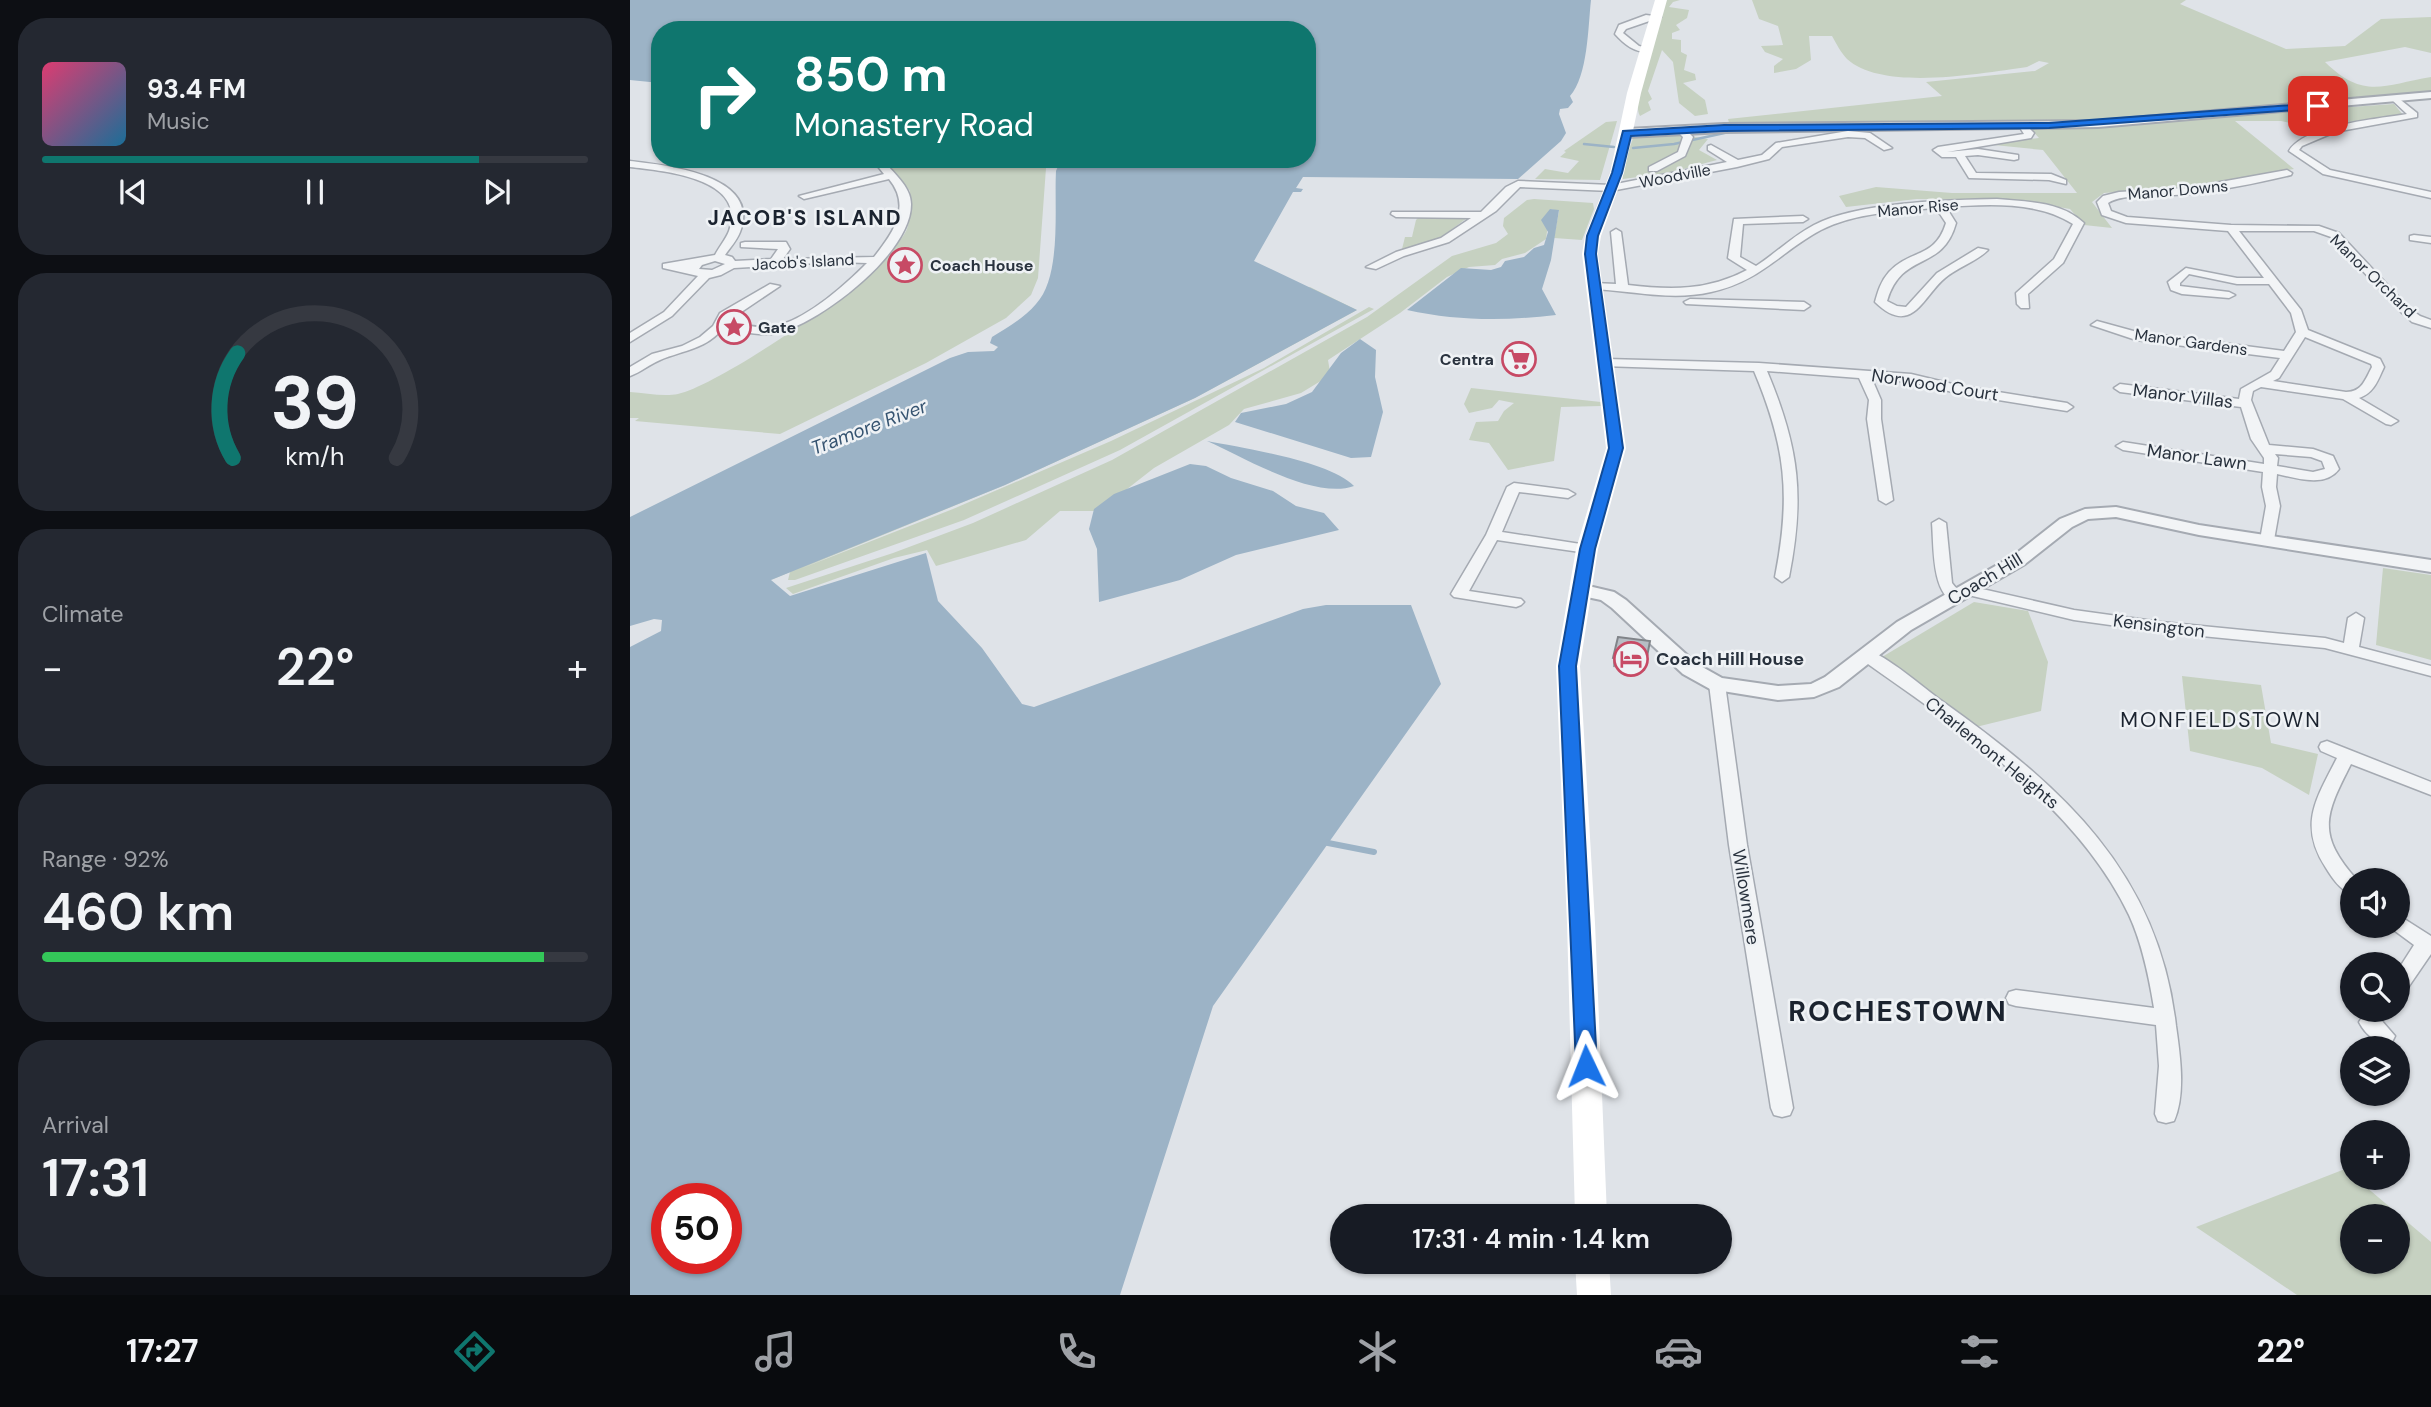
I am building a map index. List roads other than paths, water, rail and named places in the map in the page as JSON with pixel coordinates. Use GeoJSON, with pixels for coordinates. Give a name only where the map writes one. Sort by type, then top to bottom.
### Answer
{"type":"FeatureCollection","features":[{"type":"Feature","properties":{"kind":"main road"},"geometry":{"type":"LineString","coordinates":[[1591,1204],[1581,923],[1567,666],[1587,549],[1616,448],[1590,254],[1593,236],[1611,188],[1628,128],[1634,93],[1661,0]]}},
{"type":"Feature","properties":{"kind":"main road"},"geometry":{"type":"LineString","coordinates":[[1593,1274],[1594,1295]]}},
{"type":"Feature","properties":{"kind":"street"},"geometry":{"type":"LineString","coordinates":[[1647,50],[1636,48],[1619,34],[1622,27],[1646,17],[1657,17]]}},
{"type":"Feature","properties":{"kind":"street"},"geometry":{"type":"LineString","coordinates":[[1628,128],[1686,137],[1954,125],[2098,124],[2431,95]]}},
{"type":"Feature","properties":{"kind":"street"},"geometry":{"type":"LineString","coordinates":[[2397,100],[2414,115],[2333,130],[2298,144],[2294,151],[2327,172],[2431,195]]}},
{"type":"Feature","properties":{"kind":"street"},"geometry":{"type":"LineString","coordinates":[[2014,157],[1978,152],[1960,156],[1945,155],[1938,150],[2028,136],[2024,126]]}},
{"type":"Feature","properties":{"kind":"street","name":"Woodville"},"geometry":{"type":"LineString","coordinates":[[1372,267],[1400,254],[1438,244],[1492,209],[1513,186],[1521,183],[1611,188],[1765,158],[1779,145],[1848,134],[1867,135],[1887,148]]}},
{"type":"Feature","properties":{"kind":"street"},"geometry":{"type":"LineString","coordinates":[[1653,169],[1682,154],[1686,137]]}},
{"type":"Feature","properties":{"kind":"street","name":"Woodville"},"geometry":{"type":"LineString","coordinates":[[1711,148],[1737,164]]}},
{"type":"Feature","properties":{"kind":"street"},"geometry":{"type":"LineString","coordinates":[[1960,156],[1973,176],[2051,177],[2062,182]]}},
{"type":"Feature","properties":{"kind":"street","name":"Jacob's Island"},"geometry":{"type":"LineString","coordinates":[[630,163],[649,166]]}},
{"type":"Feature","properties":{"kind":"street","name":"Jacob's Island"},"geometry":{"type":"LineString","coordinates":[[659,168],[697,176],[721,187],[731,195],[739,208],[740,216],[734,237],[719,257]]}},
{"type":"Feature","properties":{"kind":"street"},"geometry":{"type":"LineString","coordinates":[[722,323],[776,330],[793,323],[832,298],[876,260],[896,237],[906,211],[901,187],[884,168]]}},
{"type":"Feature","properties":{"kind":"street","name":"Manor Downs"},"geometry":{"type":"LineString","coordinates":[[2119,219],[2106,214],[2102,208],[2105,198],[2199,191],[2287,173]]}},
{"type":"Feature","properties":{"kind":"street"},"geometry":{"type":"LineString","coordinates":[[804,196],[890,176]]}},
{"type":"Feature","properties":{"kind":"street","name":"Manor Downs"},"geometry":{"type":"LineString","coordinates":[[2229,177],[2241,183]]}},
{"type":"Feature","properties":{"kind":"street"},"geometry":{"type":"LineString","coordinates":[[1938,204],[1951,223],[1950,232],[1933,252],[1898,267],[1887,278],[1881,302],[1888,307],[1914,308],[1922,302],[1936,279],[1982,250]]}},
{"type":"Feature","properties":{"kind":"street","name":"Manor Rise"},"geometry":{"type":"LineString","coordinates":[[1594,286],[1622,286],[1664,293],[1710,289],[1760,267],[1825,224],[1901,206],[2022,205],[2072,215],[2079,223],[2059,261],[2022,293],[2021,302],[2025,306]]}},
{"type":"Feature","properties":{"kind":"street"},"geometry":{"type":"LineString","coordinates":[[1396,214],[1481,215]]}},
{"type":"Feature","properties":{"kind":"street"},"geometry":{"type":"LineString","coordinates":[[1760,267],[1734,258],[1738,220],[1803,219]]}},
{"type":"Feature","properties":{"kind":"street","name":"Manor Orchard"},"geometry":{"type":"LineString","coordinates":[[2119,219],[2231,228],[2326,231],[2335,235],[2406,312],[2416,320],[2431,324]]}},
{"type":"Feature","properties":{"kind":"street"},"geometry":{"type":"LineString","coordinates":[[2231,228],[2297,312],[2302,324],[2302,332],[2275,375],[2249,388],[2245,393],[2258,439],[2271,458],[2269,487],[2273,506],[2267,540]]}},
{"type":"Feature","properties":{"kind":"street"},"geometry":{"type":"LineString","coordinates":[[1616,232],[1622,286]]}},
{"type":"Feature","properties":{"kind":"street"},"geometry":{"type":"LineString","coordinates":[[2414,238],[2431,240]]}},
{"type":"Feature","properties":{"kind":"street"},"geometry":{"type":"LineString","coordinates":[[745,245],[782,244],[783,249],[773,264]]}},
{"type":"Feature","properties":{"kind":"street"},"geometry":{"type":"LineString","coordinates":[[630,338],[668,314],[706,274],[667,266],[719,257],[731,261],[731,265]]}},
{"type":"Feature","properties":{"kind":"street","name":"Jacob's Island"},"geometry":{"type":"LineString","coordinates":[[706,274],[719,272],[731,265],[835,259],[876,260]]}},
{"type":"Feature","properties":{"kind":"street"},"geometry":{"type":"LineString","coordinates":[[693,270],[695,265],[703,261]]}},
{"type":"Feature","properties":{"kind":"street"},"geometry":{"type":"LineString","coordinates":[[2229,295],[2213,290],[2182,291],[2175,288],[2174,282],[2186,271],[2237,281],[2273,281]]}},
{"type":"Feature","properties":{"kind":"street"},"geometry":{"type":"LineString","coordinates":[[630,372],[656,357],[686,349],[704,340],[722,323],[727,313],[774,286]]}},
{"type":"Feature","properties":{"kind":"street"},"geometry":{"type":"LineString","coordinates":[[1710,289],[1724,303]]}},
{"type":"Feature","properties":{"kind":"street"},"geometry":{"type":"LineString","coordinates":[[1690,302],[1804,306]]}},
{"type":"Feature","properties":{"kind":"street","name":"Manor Gardens"},"geometry":{"type":"LineString","coordinates":[[2097,325],[2141,336],[2286,355]]}},
{"type":"Feature","properties":{"kind":"street"},"geometry":{"type":"LineString","coordinates":[[2260,383],[2346,396],[2358,396],[2366,391],[2378,368],[2376,362],[2302,332]]}},
{"type":"Feature","properties":{"kind":"street","name":"Norwood Court"},"geometry":{"type":"LineString","coordinates":[[1606,363],[1759,367],[1911,378],[1961,390],[2067,407]]}},
{"type":"Feature","properties":{"kind":"street"},"geometry":{"type":"LineString","coordinates":[[1759,367],[1785,439],[1790,468],[1790,505],[1782,577]]}},
{"type":"Feature","properties":{"kind":"street"},"geometry":{"type":"LineString","coordinates":[[1864,374],[1875,400],[1874,419],[1886,500]]}},
{"type":"Feature","properties":{"kind":"street","name":"Manor Villas"},"geometry":{"type":"LineString","coordinates":[[2120,388],[2246,404]]}},
{"type":"Feature","properties":{"kind":"street"},"geometry":{"type":"LineString","coordinates":[[2346,396],[2391,421]]}},
{"type":"Feature","properties":{"kind":"street","name":"Manor Lawn"},"geometry":{"type":"LineString","coordinates":[[2123,446],[2313,476],[2327,475],[2332,469],[2328,459],[2313,453],[2266,449]]}},
{"type":"Feature","properties":{"kind":"street"},"geometry":{"type":"LineString","coordinates":[[1516,602],[1459,594],[1493,535],[1514,487],[1568,494]]}},
{"type":"Feature","properties":{"kind":"street","name":"Coach Hill"},"geometry":{"type":"LineString","coordinates":[[1580,590],[1607,596],[1690,669],[1717,684],[1777,693],[1814,690],[1832,682],[1904,626],[2019,560],[2066,523],[2085,513],[2116,512],[2199,530],[2431,565]]}},
{"type":"Feature","properties":{"kind":"street"},"geometry":{"type":"LineString","coordinates":[[1940,523],[1945,583],[1963,594]]}},
{"type":"Feature","properties":{"kind":"street"},"geometry":{"type":"LineString","coordinates":[[1493,535],[1587,549]]}},
{"type":"Feature","properties":{"kind":"street","name":"Kensington"},"geometry":{"type":"LineString","coordinates":[[1963,594],[2074,615],[2351,648],[2431,671]]}},
{"type":"Feature","properties":{"kind":"street"},"geometry":{"type":"LineString","coordinates":[[2351,648],[2356,618]]}},
{"type":"Feature","properties":{"kind":"street","name":"Charlemont Heights"},"geometry":{"type":"LineString","coordinates":[[1867,655],[2027,777],[2069,817],[2107,862],[2139,916],[2167,1018],[2171,1085],[2166,1114]]}},
{"type":"Feature","properties":{"kind":"street","name":"Willowmere"},"geometry":{"type":"LineString","coordinates":[[1717,684],[1738,845],[1782,1108]]}},
{"type":"Feature","properties":{"kind":"street"},"geometry":{"type":"LineString","coordinates":[[2327,747],[2431,789]]}},
{"type":"Feature","properties":{"kind":"street"},"geometry":{"type":"LineString","coordinates":[[2340,875],[2320,841],[2318,816],[2347,755]]}},
{"type":"Feature","properties":{"kind":"street"},"geometry":{"type":"LineString","coordinates":[[2410,931],[2429,944],[2410,970]]}},
{"type":"Feature","properties":{"kind":"street"},"geometry":{"type":"LineString","coordinates":[[2015,998],[2167,1018]]}},
{"type":"Feature","properties":{"kind":"street"},"geometry":{"type":"LineString","coordinates":[[2369,1022],[2384,1036]]}},
{"type":"Feature","properties":{"kind":"water","name":"Tramore River"},"geometry":{"type":"Polygon","coordinates":[[[630,0],[1591,0],[1584,64],[1570,96],[1573,102],[1568,108],[1560,109],[1559,114],[1566,133],[1561,141],[1518,179],[1303,177],[1296,188],[1303,189],[1301,192],[1293,192],[1254,261],[1357,310],[1195,398],[1005,485],[771,580],[790,596],[926,553],[938,601],[982,648],[1022,704],[1034,707],[1303,609],[1326,605],[1411,605],[1441,684],[1213,1006],[1120,1295],[630,1295],[630,647],[661,631],[662,620],[654,619],[630,626],[630,517],[950,358],[968,352],[994,351],[998,347],[990,343],[992,337],[1036,304],[1050,277],[1055,241],[1057,168],[1316,168],[1316,21],[651,21],[651,82],[630,80],[630,0]]]}},
{"type":"Feature","properties":{"kind":"water"},"geometry":{"type":"Polygon","coordinates":[[[1550,209],[1559,210],[1551,260],[1542,289],[1556,315],[1481,319],[1407,310],[1461,268],[1491,270],[1501,267],[1505,261],[1524,257],[1534,248],[1544,245],[1548,232],[1541,220],[1550,209]]]}},
{"type":"Feature","properties":{"kind":"water"},"geometry":{"type":"Polygon","coordinates":[[[1360,339],[1376,350],[1375,377],[1383,412],[1371,457],[1351,458],[1235,422],[1241,413],[1286,404],[1312,392],[1341,353],[1360,339]]]}},
{"type":"Feature","properties":{"kind":"water"},"geometry":{"type":"Polygon","coordinates":[[[1207,441],[1263,452],[1326,469],[1354,486],[1338,489],[1300,482],[1207,441]]]}},
{"type":"Feature","properties":{"kind":"water"},"geometry":{"type":"Polygon","coordinates":[[[1190,464],[1206,466],[1231,478],[1273,491],[1296,506],[1324,513],[1339,530],[1236,555],[1180,580],[1099,602],[1097,549],[1089,529],[1094,509],[1114,494],[1190,464]]]}},
{"type":"Feature","properties":{"kind":"waterway"},"geometry":{"type":"LineString","coordinates":[[1633,148],[1674,144],[1729,132]]}},
{"type":"Feature","properties":{"kind":"waterway"},"geometry":{"type":"LineString","coordinates":[[1584,144],[1614,147]]}},
{"type":"Feature","properties":{"kind":"waterway"},"geometry":{"type":"LineString","coordinates":[[1323,842],[1374,852]]}},
{"type":"Feature","properties":{"kind":"place","name":"Coach House"},"geometry":{"type":"Point","coordinates":[905,265]}},
{"type":"Feature","properties":{"kind":"place","name":"Gate"},"geometry":{"type":"Point","coordinates":[734,327]}},
{"type":"Feature","properties":{"kind":"place","name":"Centra"},"geometry":{"type":"Point","coordinates":[1519,359]}},
{"type":"Feature","properties":{"kind":"place","name":"Coach Hill House"},"geometry":{"type":"Point","coordinates":[1631,659]}},
{"type":"Feature","properties":{"kind":"district","name":"JACOB'S ISLAND"},"geometry":{"type":"Point","coordinates":[805,218]}},
{"type":"Feature","properties":{"kind":"district","name":"MONFIELDSTOWN"},"geometry":{"type":"Point","coordinates":[2221,720]}},
{"type":"Feature","properties":{"kind":"district","name":"ROCHESTOWN"},"geometry":{"type":"Point","coordinates":[1898,1011]}}]}
